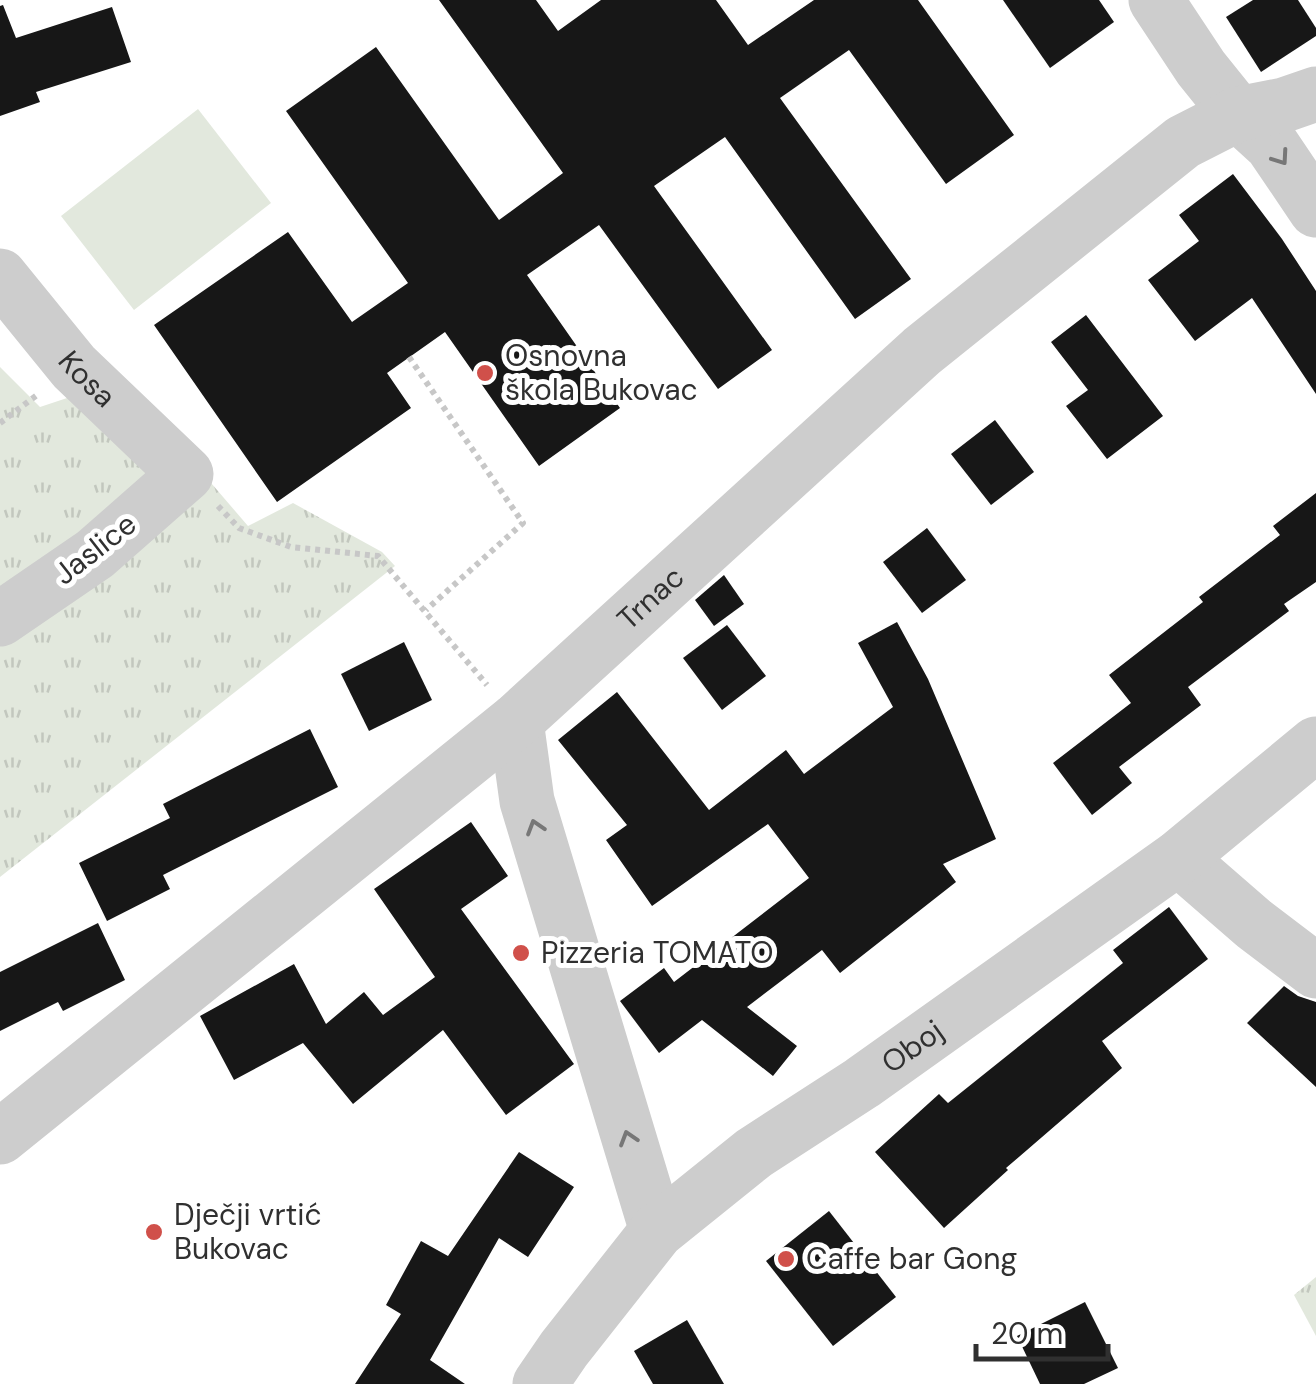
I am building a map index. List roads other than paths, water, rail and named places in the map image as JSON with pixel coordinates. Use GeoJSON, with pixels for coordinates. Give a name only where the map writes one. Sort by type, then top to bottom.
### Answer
{"type":"FeatureCollection","features":[{"type":"Feature","properties":{"kind":"street"},"geometry":{"type":"LineString","coordinates":[[1156,0],[1201,68],[1238,114],[1272,145],[1316,210]]}},
{"type":"Feature","properties":{"kind":"street","name":"Trnac"},"geometry":{"type":"LineString","coordinates":[[0,1136],[516,721],[922,351],[1183,142],[1238,114],[1316,94]]}},
{"type":"Feature","properties":{"kind":"street","name":"Kosa"},"geometry":{"type":"LineString","coordinates":[[0,276],[74,366],[186,474]]}},
{"type":"Feature","properties":{"kind":"street","name":"Jaslice"},"geometry":{"type":"LineString","coordinates":[[0,619],[95,554],[186,474]]}},
{"type":"Feature","properties":{"kind":"street"},"geometry":{"type":"LineString","coordinates":[[516,721],[527,802],[657,1231]]}},
{"type":"Feature","properties":{"kind":"street","name":"Oboj"},"geometry":{"type":"LineString","coordinates":[[540,1384],[657,1231],[754,1154],[862,1084],[1178,858],[1316,744]]}},
{"type":"Feature","properties":{"kind":"street"},"geometry":{"type":"LineString","coordinates":[[1178,858],[1316,972]]}},
{"type":"Feature","properties":{"kind":"place","name":"Osnovna škola Bukovac"},"geometry":{"type":"Point","coordinates":[485,373]}},
{"type":"Feature","properties":{"kind":"place","name":"Pizzeria TOMATO"},"geometry":{"type":"Point","coordinates":[521,953]}},
{"type":"Feature","properties":{"kind":"place","name":"Dječji vrtić Bukovac"},"geometry":{"type":"Point","coordinates":[154,1232]}},
{"type":"Feature","properties":{"kind":"place","name":"Caffe bar Gong"},"geometry":{"type":"Point","coordinates":[786,1259]}}]}
